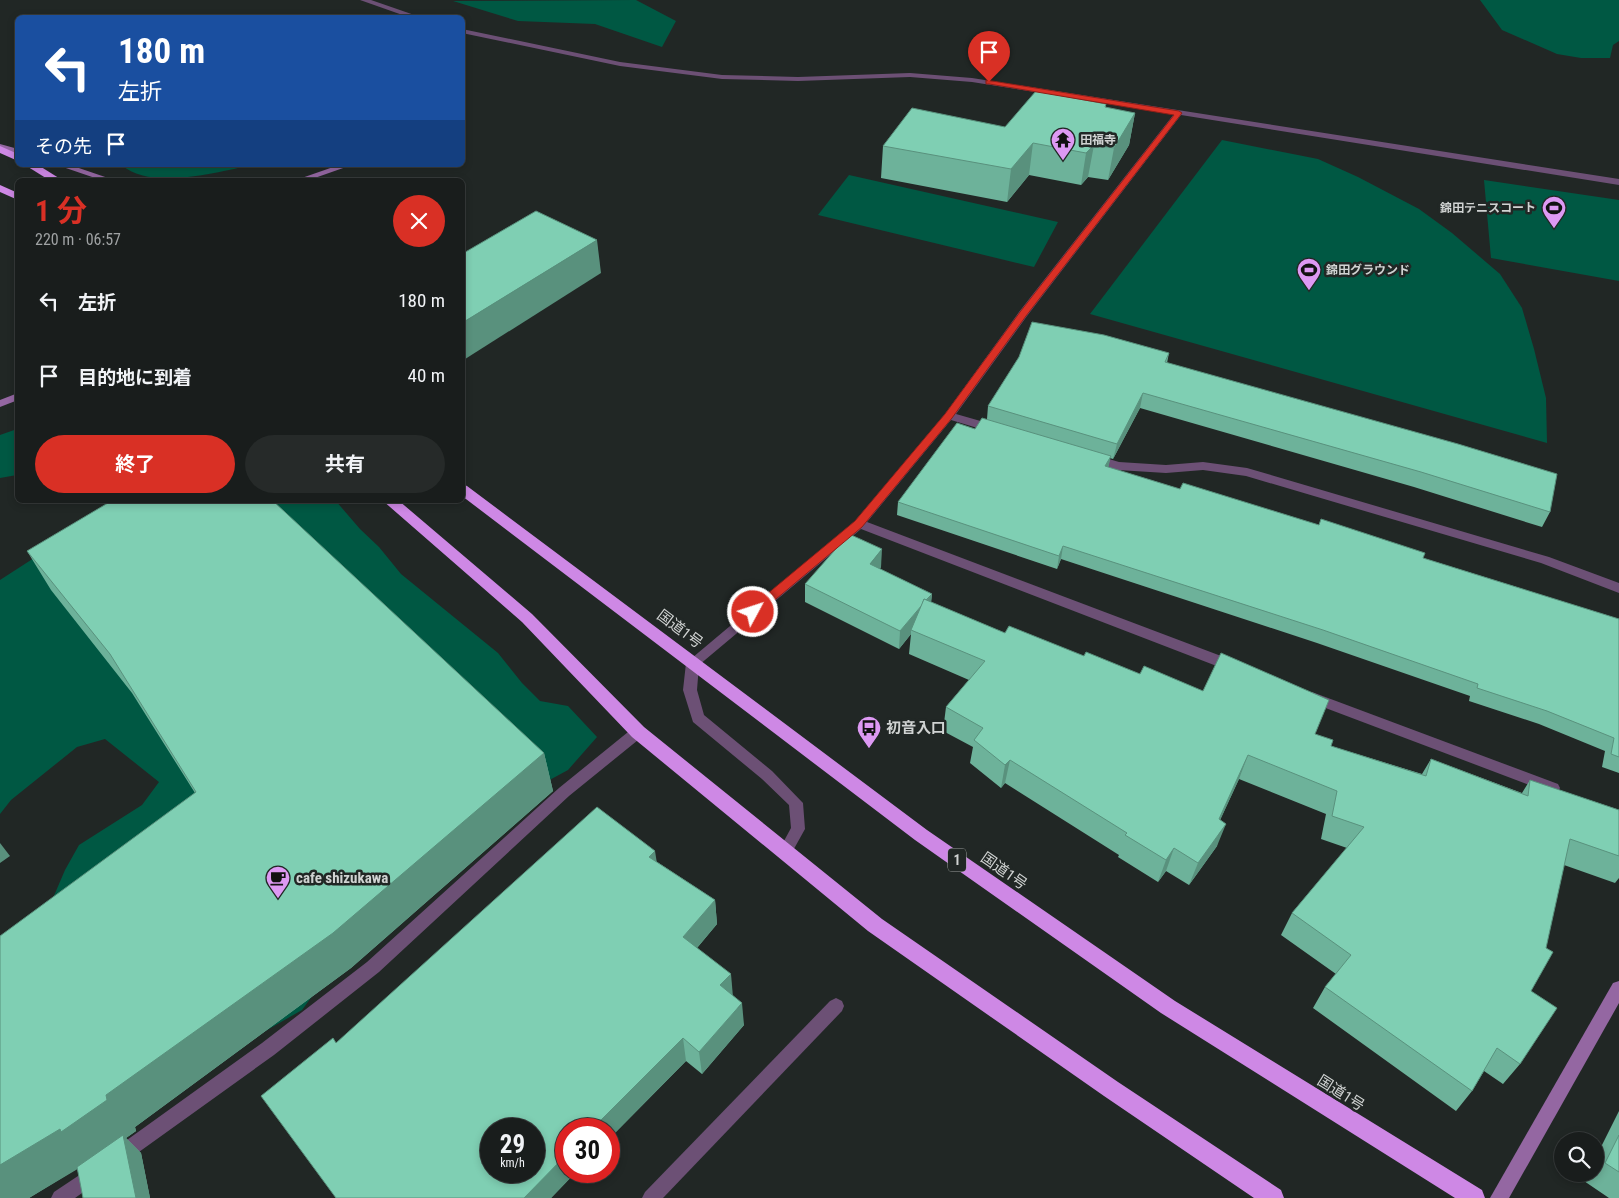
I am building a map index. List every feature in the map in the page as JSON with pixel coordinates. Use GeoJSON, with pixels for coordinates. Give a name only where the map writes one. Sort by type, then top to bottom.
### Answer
{"type":"FeatureCollection","features":[{"type":"Feature","properties":{"kind":"highway"},"geometry":{"type":"LineString","coordinates":[[0,148],[15,156]]}},
{"type":"Feature","properties":{"kind":"highway"},"geometry":{"type":"LineString","coordinates":[[34,167],[53,178]]}},
{"type":"Feature","properties":{"kind":"highway"},"geometry":{"type":"LineString","coordinates":[[0,188],[15,196]]}},
{"type":"Feature","properties":{"kind":"highway","name":"国道1号"},"geometry":{"type":"LineString","coordinates":[[465,491],[920,835],[1168,1007],[1474,1198]]}},
{"type":"Feature","properties":{"kind":"highway"},"geometry":{"type":"LineString","coordinates":[[393,503],[527,618],[638,732],[875,925],[1111,1089],[1273,1198]]}},
{"type":"Feature","properties":{"kind":"street"},"geometry":{"type":"LineString","coordinates":[[364,0],[411,15]]}},
{"type":"Feature","properties":{"kind":"street"},"geometry":{"type":"LineString","coordinates":[[465,32],[620,64],[722,77],[798,78],[910,75],[964,79],[1619,182]]}},
{"type":"Feature","properties":{"kind":"street"},"geometry":{"type":"LineString","coordinates":[[786,852],[798,829],[796,803],[767,774],[698,718],[690,690],[693,663],[859,524],[948,416],[1023,314],[1179,113]]}},
{"type":"Feature","properties":{"kind":"street"},"geometry":{"type":"LineString","coordinates":[[0,148],[15,151]]}},
{"type":"Feature","properties":{"kind":"street"},"geometry":{"type":"LineString","coordinates":[[68,167],[103,178]]}},
{"type":"Feature","properties":{"kind":"street"},"geometry":{"type":"LineString","coordinates":[[306,178],[341,167]]}},
{"type":"Feature","properties":{"kind":"street"},"geometry":{"type":"LineString","coordinates":[[327,178],[343,167]]}},
{"type":"Feature","properties":{"kind":"street"},"geometry":{"type":"LineString","coordinates":[[0,404],[15,397]]}},
{"type":"Feature","properties":{"kind":"street"},"geometry":{"type":"LineString","coordinates":[[948,416],[1005,432]]}},
{"type":"Feature","properties":{"kind":"street"},"geometry":{"type":"LineString","coordinates":[[1080,455],[1118,466],[1166,469],[1203,466],[1247,472],[1545,560],[1619,588]]}},
{"type":"Feature","properties":{"kind":"street"},"geometry":{"type":"LineString","coordinates":[[859,524],[1248,672]]}},
{"type":"Feature","properties":{"kind":"street"},"geometry":{"type":"LineString","coordinates":[[1304,694],[1563,792]]}},
{"type":"Feature","properties":{"kind":"street"},"geometry":{"type":"LineString","coordinates":[[60,1198],[268,1049],[373,967],[564,792],[638,732]]}},
{"type":"Feature","properties":{"kind":"street"},"geometry":{"type":"LineString","coordinates":[[1499,1198],[1619,988]]}},
{"type":"Feature","properties":{"kind":"street"},"geometry":{"type":"LineString","coordinates":[[651,1198],[836,1006]]}},
{"type":"Feature","properties":{"kind":"green space"},"geometry":{"type":"Polygon","coordinates":[[[636,0],[676,21],[662,47],[595,24],[518,21],[453,1],[636,0]]]}},
{"type":"Feature","properties":{"kind":"green space"},"geometry":{"type":"Polygon","coordinates":[[[1480,0],[1619,0],[1619,41],[1613,45],[1610,58],[1581,58],[1557,54],[1502,30],[1480,0]]]}},
{"type":"Feature","properties":{"kind":"green space","name":"錦田グラウンド"},"geometry":{"type":"Polygon","coordinates":[[[1222,140],[1318,159],[1358,177],[1419,209],[1452,233],[1500,274],[1522,308],[1534,349],[1546,398],[1547,443],[1090,314],[1222,140]]]}},
{"type":"Feature","properties":{"kind":"green space"},"geometry":{"type":"Polygon","coordinates":[[[125,167],[242,167],[185,177],[149,177],[134,173],[125,167]]]}},
{"type":"Feature","properties":{"kind":"green space"},"geometry":{"type":"Polygon","coordinates":[[[849,175],[1058,222],[1034,267],[818,215],[849,175]]]}},
{"type":"Feature","properties":{"kind":"green space","name":"錦田テニスコート"},"geometry":{"type":"Polygon","coordinates":[[[1484,180],[1619,200],[1619,281],[1491,258],[1484,180]]]}},
{"type":"Feature","properties":{"kind":"green space"},"geometry":{"type":"Polygon","coordinates":[[[15,430],[15,475],[0,478],[0,435],[15,430]]]}},
{"type":"Feature","properties":{"kind":"green space","name":"cafe shizukawa"},"geometry":{"type":"Polygon","coordinates":[[[106,503],[338,503],[379,547],[401,574],[498,653],[522,683],[540,701],[568,706],[597,737],[568,770],[509,802],[332,969],[302,1010],[194,1072],[142,1122],[71,1157],[50,905],[65,870],[79,845],[142,805],[159,782],[105,739],[77,747],[11,800],[0,814],[0,580],[99,516],[106,503]]]}},
{"type":"Feature","properties":{"kind":"building"},"geometry":{"type":"Polygon","coordinates":[[[1036,91],[1106,104],[1105,107],[1135,113],[1114,148],[1094,145],[1086,153],[1033,143],[1011,169],[883,146],[912,108],[1005,127],[1036,91]]]}},
{"type":"Feature","properties":{"kind":"building"},"geometry":{"type":"Polygon","coordinates":[[[536,211],[597,240],[465,321],[465,252],[536,211]]]}},
{"type":"Feature","properties":{"kind":"building"},"geometry":{"type":"Polygon","coordinates":[[[1032,322],[1104,335],[1169,353],[1165,362],[1458,444],[1557,474],[1550,512],[1421,472],[1143,393],[1117,444],[988,406],[1019,357],[1032,322]]]}},
{"type":"Feature","properties":{"kind":"building"},"geometry":{"type":"Polygon","coordinates":[[[982,418],[1111,456],[1105,466],[1180,489],[1183,483],[1319,525],[1321,519],[1425,553],[1423,558],[1619,619],[1619,757],[1611,754],[1614,738],[1547,711],[1477,688],[1478,684],[1323,630],[1063,546],[1059,556],[898,502],[957,423],[975,429],[982,418]]]}},
{"type":"Feature","properties":{"kind":"building","name":"cafe shizukawa"},"geometry":{"type":"Polygon","coordinates":[[[108,503],[275,503],[544,753],[333,933],[106,1095],[107,1100],[61,1132],[60,1129],[0,1165],[0,936],[196,792],[110,654],[27,551],[108,503]]]}},
{"type":"Feature","properties":{"kind":"building"},"geometry":{"type":"Polygon","coordinates":[[[849,534],[882,549],[870,564],[932,594],[926,600],[924,599],[922,605],[900,631],[805,584],[849,534]]]}},
{"type":"Feature","properties":{"kind":"building"},"geometry":{"type":"Polygon","coordinates":[[[924,599],[1005,633],[1009,626],[1084,656],[1086,652],[1140,674],[1144,666],[1203,691],[1221,653],[1329,700],[1315,734],[1333,740],[1331,746],[1426,776],[1431,759],[1528,796],[1530,780],[1619,810],[1619,856],[1570,839],[1546,948],[1553,952],[1531,991],[1557,1008],[1520,1064],[1497,1048],[1472,1091],[1325,987],[1351,955],[1292,913],[1364,827],[1332,816],[1337,791],[1248,755],[1219,819],[1226,824],[1198,863],[1174,848],[1166,860],[1125,835],[1127,833],[1010,760],[1005,765],[974,740],[983,728],[946,707],[985,661],[911,630],[924,599]]]}},
{"type":"Feature","properties":{"kind":"building"},"geometry":{"type":"Polygon","coordinates":[[[597,807],[655,851],[649,857],[715,900],[683,937],[731,974],[720,985],[742,1003],[699,1052],[683,1038],[603,1118],[555,1118],[555,1166],[545,1176],[545,1118],[480,1118],[480,1183],[539,1183],[524,1198],[336,1198],[261,1096],[333,1038],[336,1043],[597,807]]]}},
{"type":"Feature","properties":{"kind":"building"},"geometry":{"type":"Polygon","coordinates":[[[123,1135],[136,1198],[83,1198],[77,1167],[123,1135]]]}},
{"type":"Feature","properties":{"kind":"building"},"geometry":{"type":"Polygon","coordinates":[[[1619,1135],[1619,1172],[1605,1163],[1619,1135]]]}},
{"type":"Feature","properties":{"kind":"place","name":"田福寺"},"geometry":{"type":"Point","coordinates":[1063,161]}},
{"type":"Feature","properties":{"kind":"place","name":"錦田テニスコート"},"geometry":{"type":"Point","coordinates":[1554,229]}},
{"type":"Feature","properties":{"kind":"place","name":"錦田グラウンド"},"geometry":{"type":"Point","coordinates":[1309,291]}},
{"type":"Feature","properties":{"kind":"place","name":"初音入口"},"geometry":{"type":"Point","coordinates":[869,749]}},
{"type":"Feature","properties":{"kind":"place","name":"cafe shizukawa"},"geometry":{"type":"Point","coordinates":[278,899]}},
{"type":"Feature","properties":{"kind":"route"},"geometry":{"type":"LineString","coordinates":[[753,612],[859,524],[948,416],[1023,314],[1179,113],[989,82]]}}]}
